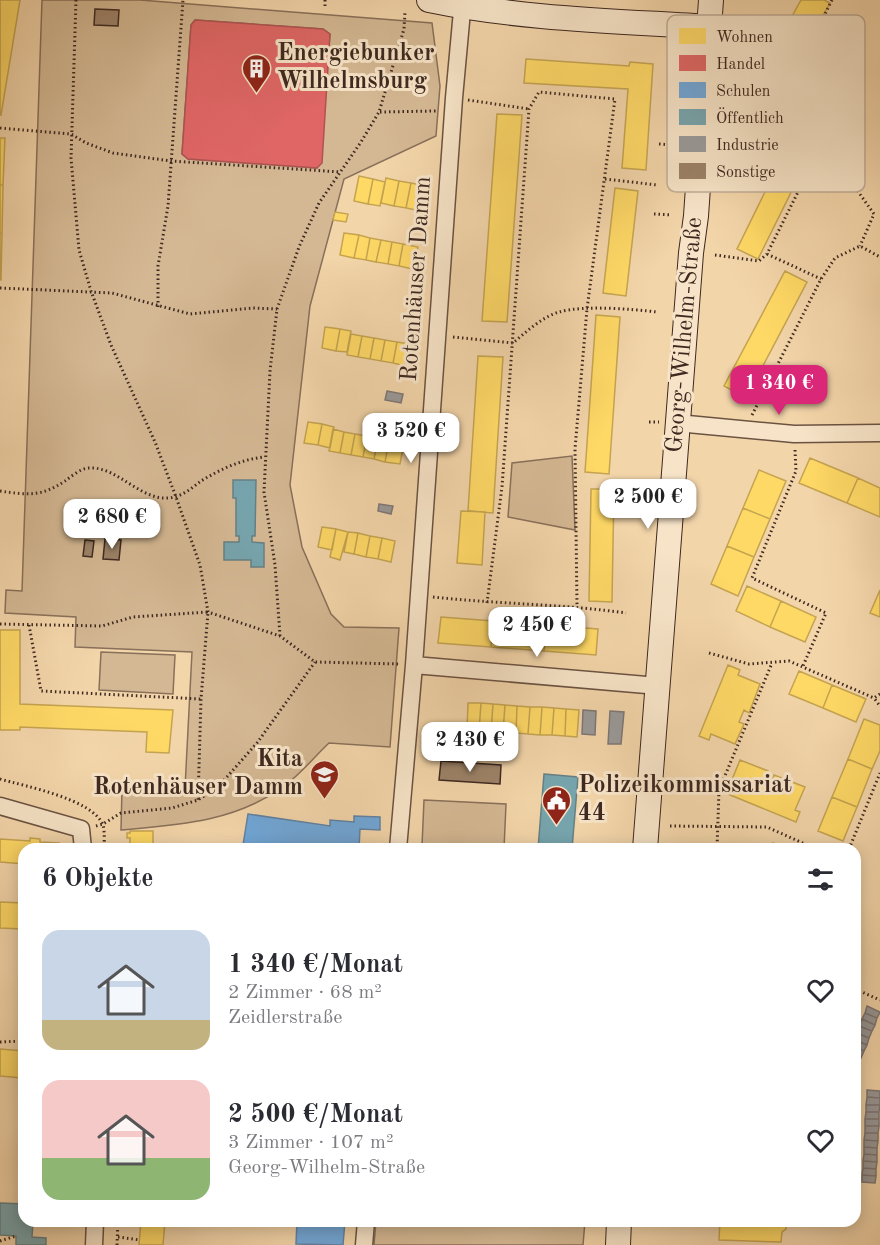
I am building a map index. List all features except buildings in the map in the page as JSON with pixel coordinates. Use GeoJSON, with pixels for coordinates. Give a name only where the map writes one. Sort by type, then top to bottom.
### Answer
{"type":"FeatureCollection","features":[{"type":"Feature","properties":{"kind":"street"},"geometry":{"type":"LineString","coordinates":[[429,0],[551,17],[667,24]]}},
{"type":"Feature","properties":{"kind":"street","name":"Georg-Wilhelm-Straße"},"geometry":{"type":"LineString","coordinates":[[710,15],[711,0]]}},
{"type":"Feature","properties":{"kind":"street","name":"Rotenhäuser Damm"},"geometry":{"type":"LineString","coordinates":[[399,843],[414,665],[462,3]]}},
{"type":"Feature","properties":{"kind":"street","name":"Georg-Wilhelm-Straße"},"geometry":{"type":"LineString","coordinates":[[645,843],[696,192]]}},
{"type":"Feature","properties":{"kind":"street"},"geometry":{"type":"LineString","coordinates":[[677,423],[794,434],[880,433]]}},
{"type":"Feature","properties":{"kind":"street"},"geometry":{"type":"LineString","coordinates":[[414,665],[658,686]]}},
{"type":"Feature","properties":{"kind":"street"},"geometry":{"type":"LineString","coordinates":[[0,806],[81,829],[82,843]]}},
{"type":"Feature","properties":{"kind":"street"},"geometry":{"type":"LineString","coordinates":[[94,1245],[95,1227]]}},
{"type":"Feature","properties":{"kind":"street"},"geometry":{"type":"LineString","coordinates":[[364,1245],[366,1227]]}},
{"type":"Feature","properties":{"kind":"street"},"geometry":{"type":"LineString","coordinates":[[618,1245],[619,1227]]}},
{"type":"Feature","properties":{"kind":"path"},"geometry":{"type":"LineString","coordinates":[[76,0],[71,158],[79,250],[111,345],[155,442],[176,497],[200,565],[208,612],[201,699],[198,800]]}},
{"type":"Feature","properties":{"kind":"path"},"geometry":{"type":"LineString","coordinates":[[158,307],[158,266],[168,206],[183,0]]}},
{"type":"Feature","properties":{"kind":"path"},"geometry":{"type":"LineString","coordinates":[[326,0],[326,6]]}},
{"type":"Feature","properties":{"kind":"path"},"geometry":{"type":"LineString","coordinates":[[824,15],[832,0]]}},
{"type":"Feature","properties":{"kind":"path"},"geometry":{"type":"LineString","coordinates":[[280,636],[275,565],[264,492],[270,371],[277,309],[298,247],[319,202],[379,112],[404,29],[405,12]]}},
{"type":"Feature","properties":{"kind":"path"},"geometry":{"type":"LineString","coordinates":[[487,603],[502,487],[529,109],[539,92],[615,99],[587,309],[575,449],[577,606]]}},
{"type":"Feature","properties":{"kind":"path"},"geometry":{"type":"LineString","coordinates":[[379,112],[434,113],[454,98],[529,109]]}},
{"type":"Feature","properties":{"kind":"path"},"geometry":{"type":"LineString","coordinates":[[0,128],[71,134],[86,143],[113,153],[171,161],[341,172]]}},
{"type":"Feature","properties":{"kind":"path"},"geometry":{"type":"LineString","coordinates":[[659,144],[667,145]]}},
{"type":"Feature","properties":{"kind":"path"},"geometry":{"type":"LineString","coordinates":[[605,179],[657,185]]}},
{"type":"Feature","properties":{"kind":"path"},"geometry":{"type":"LineString","coordinates":[[715,255],[759,261],[767,254],[798,192]]}},
{"type":"Feature","properties":{"kind":"path"},"geometry":{"type":"LineString","coordinates":[[746,431],[753,410],[821,279],[835,258],[860,246],[874,214],[858,192]]}},
{"type":"Feature","properties":{"kind":"path"},"geometry":{"type":"LineString","coordinates":[[654,214],[672,214]]}},
{"type":"Feature","properties":{"kind":"path"},"geometry":{"type":"LineString","coordinates":[[860,246],[880,256]]}},
{"type":"Feature","properties":{"kind":"path"},"geometry":{"type":"LineString","coordinates":[[767,254],[821,279]]}},
{"type":"Feature","properties":{"kind":"path"},"geometry":{"type":"LineString","coordinates":[[0,288],[112,293],[190,314],[253,308],[277,309]]}},
{"type":"Feature","properties":{"kind":"path"},"geometry":{"type":"LineString","coordinates":[[437,336],[513,343],[558,312],[587,309],[657,312]]}},
{"type":"Feature","properties":{"kind":"path"},"geometry":{"type":"LineString","coordinates":[[794,434],[796,471],[752,578],[826,613],[802,666]]}},
{"type":"Feature","properties":{"kind":"path"},"geometry":{"type":"LineString","coordinates":[[0,491],[30,495],[44,493],[84,469],[90,468],[108,473],[165,499],[176,497],[208,477],[240,462],[265,457]]}},
{"type":"Feature","properties":{"kind":"path"},"geometry":{"type":"LineString","coordinates":[[443,598],[487,603],[577,606],[626,613]]}},
{"type":"Feature","properties":{"kind":"path"},"geometry":{"type":"LineString","coordinates":[[0,624],[102,626],[133,617],[208,612],[280,636],[315,662],[414,665]]}},
{"type":"Feature","properties":{"kind":"path"},"geometry":{"type":"LineString","coordinates":[[29,625],[41,691],[201,699]]}},
{"type":"Feature","properties":{"kind":"path"},"geometry":{"type":"LineString","coordinates":[[709,653],[749,664],[789,661],[874,698],[880,706]]}},
{"type":"Feature","properties":{"kind":"path"},"geometry":{"type":"LineString","coordinates":[[81,829],[103,824],[121,813],[172,808],[198,800],[218,787],[257,743],[315,662]]}},
{"type":"Feature","properties":{"kind":"path"},"geometry":{"type":"LineString","coordinates":[[718,843],[719,790],[772,663]]}},
{"type":"Feature","properties":{"kind":"path"},"geometry":{"type":"LineString","coordinates":[[874,698],[880,694]]}},
{"type":"Feature","properties":{"kind":"path"},"geometry":{"type":"LineString","coordinates":[[851,843],[880,773]]}},
{"type":"Feature","properties":{"kind":"path"},"geometry":{"type":"LineString","coordinates":[[0,779],[61,796],[80,804],[91,811],[103,824],[104,843]]}},
{"type":"Feature","properties":{"kind":"path"},"geometry":{"type":"LineString","coordinates":[[670,826],[767,827],[803,843]]}},
{"type":"Feature","properties":{"kind":"path"},"geometry":{"type":"LineString","coordinates":[[861,992],[880,1000]]}},
{"type":"Feature","properties":{"kind":"path"},"geometry":{"type":"LineString","coordinates":[[0,1042],[18,1041]]}},
{"type":"Feature","properties":{"kind":"path"},"geometry":{"type":"LineString","coordinates":[[117,1245],[118,1227]]}},
{"type":"Feature","properties":{"kind":"path"},"geometry":{"type":"LineString","coordinates":[[0,1241],[16,1236]]}},
{"type":"Feature","properties":{"kind":"path"},"geometry":{"type":"LineString","coordinates":[[117,1237],[140,1240]]}},
{"type":"Feature","properties":{"kind":"shaded area"},"geometry":{"type":"Polygon","coordinates":[[[42,0],[140,0],[432,23],[440,86],[436,136],[344,179],[310,306],[290,485],[302,547],[331,614],[344,627],[399,628],[390,747],[329,743],[283,787],[245,808],[205,820],[121,830],[122,788],[185,788],[192,652],[75,647],[76,617],[5,613],[6,590],[22,591],[42,0]],[[195,20],[191,25],[182,154],[188,159],[317,168],[330,34],[323,29],[195,20]]]}},
{"type":"Feature","properties":{"kind":"shaded area"},"geometry":{"type":"Polygon","coordinates":[[[572,456],[575,530],[508,517],[512,463],[572,456]]]}},
{"type":"Feature","properties":{"kind":"shaded area"},"geometry":{"type":"Polygon","coordinates":[[[101,652],[175,655],[173,694],[99,690],[101,652]]]}},
{"type":"Feature","properties":{"kind":"shaded area"},"geometry":{"type":"Polygon","coordinates":[[[424,800],[506,804],[504,843],[422,843],[424,800]]]}},
{"type":"Feature","properties":{"kind":"shaded area"},"geometry":{"type":"Polygon","coordinates":[[[376,1227],[584,1227],[583,1245],[374,1245],[376,1227]]]}},
{"type":"Feature","properties":{"kind":"place","name":"Energiebunker Wilhelmsburg"},"geometry":{"type":"Point","coordinates":[256,94]}},
{"type":"Feature","properties":{"kind":"place","name":"Kita Rotenhäuser Damm"},"geometry":{"type":"Point","coordinates":[324,800]}},
{"type":"Feature","properties":{"kind":"place","name":"Polizeikommissariat 44"},"geometry":{"type":"Point","coordinates":[557,826]}}]}
